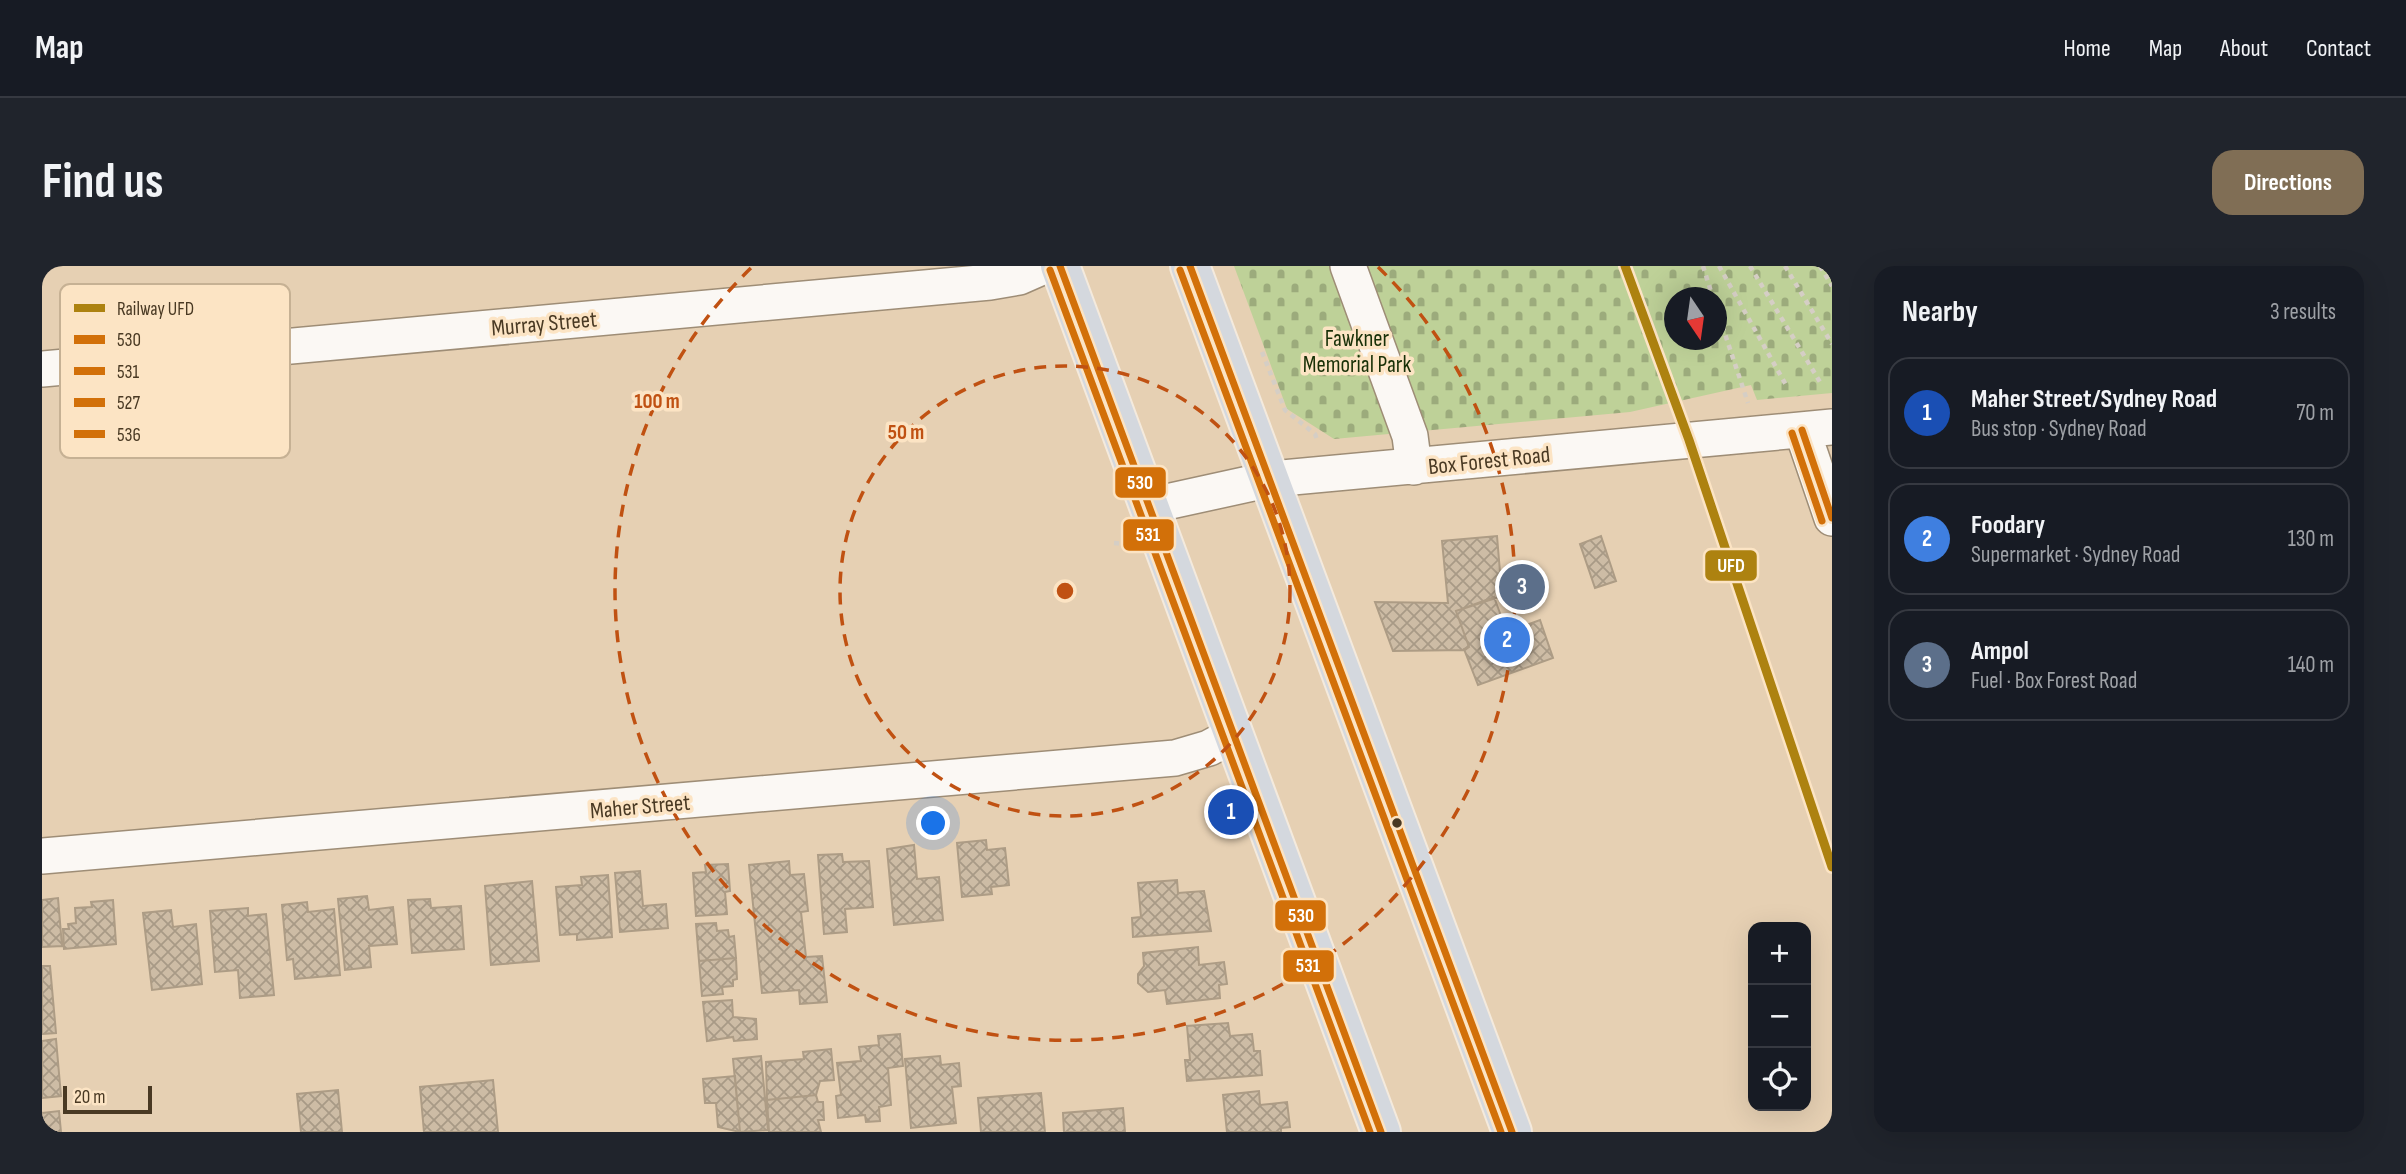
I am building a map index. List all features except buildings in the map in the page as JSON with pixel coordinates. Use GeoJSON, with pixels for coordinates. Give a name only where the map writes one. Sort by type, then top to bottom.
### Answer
{"type":"FeatureCollection","features":[{"type":"Feature","properties":{"kind":"highway"},"geometry":{"type":"LineString","coordinates":[[1060,266],[1381,1132]]}},
{"type":"Feature","properties":{"kind":"highway"},"geometry":{"type":"LineString","coordinates":[[1190,266],[1512,1132]]}},
{"type":"Feature","properties":{"kind":"street","name":"Murray Street"},"geometry":{"type":"LineString","coordinates":[[290,346],[990,282],[1019,277],[1044,266]]}},
{"type":"Feature","properties":{"kind":"street"},"geometry":{"type":"LineString","coordinates":[[1348,266],[1410,436],[1414,467]]}},
{"type":"Feature","properties":{"kind":"street","name":"Murray Street"},"geometry":{"type":"LineString","coordinates":[[42,369],[60,367]]}},
{"type":"Feature","properties":{"kind":"street","name":"Box Forest Road"},"geometry":{"type":"LineString","coordinates":[[1148,506],[1271,479],[1817,429]]}},
{"type":"Feature","properties":{"kind":"street"},"geometry":{"type":"LineString","coordinates":[[1817,429],[1832,518]]}},
{"type":"Feature","properties":{"kind":"street","name":"Maher Street"},"geometry":{"type":"LineString","coordinates":[[42,856],[1175,758],[1209,748],[1233,735]]}},
{"type":"Feature","properties":{"kind":"path"},"geometry":{"type":"LineString","coordinates":[[1703,266],[1710,287]]}},
{"type":"Feature","properties":{"kind":"path"},"geometry":{"type":"LineString","coordinates":[[1719,266],[1786,385]]}},
{"type":"Feature","properties":{"kind":"path"},"geometry":{"type":"LineString","coordinates":[[1750,266],[1820,382]]}},
{"type":"Feature","properties":{"kind":"path"},"geometry":{"type":"LineString","coordinates":[[1785,266],[1832,344]]}},
{"type":"Feature","properties":{"kind":"path"},"geometry":{"type":"LineString","coordinates":[[1820,266],[1832,286]]}},
{"type":"Feature","properties":{"kind":"path"},"geometry":{"type":"LineString","coordinates":[[1727,339],[1748,405]]}},
{"type":"Feature","properties":{"kind":"path"},"geometry":{"type":"LineString","coordinates":[[1258,341],[1285,410],[1314,433],[1324,476]]}},
{"type":"Feature","properties":{"kind":"green space","name":"Fawkner Memorial Park"},"geometry":{"type":"Polygon","coordinates":[[[1234,266],[1832,266],[1832,393],[1757,400],[1751,385],[1630,412],[1334,439],[1287,409],[1234,266]]]}},
{"type":"Feature","properties":{"kind":"rail line","name":"UFD"},"geometry":{"type":"LineString","coordinates":[[1625,266],[1689,440],[1832,867]]}},
{"type":"Feature","properties":{"kind":"transit line","name":"530"},"geometry":{"type":"LineString","coordinates":[[1060,266],[1381,1132]]}},
{"type":"Feature","properties":{"kind":"transit line","name":"530"},"geometry":{"type":"LineString","coordinates":[[1190,266],[1512,1132]]}},
{"type":"Feature","properties":{"kind":"transit line","name":"531"},"geometry":{"type":"LineString","coordinates":[[1050,270],[1370,1132]]}},
{"type":"Feature","properties":{"kind":"transit line","name":"531"},"geometry":{"type":"LineString","coordinates":[[1180,270],[1501,1132]]}},
{"type":"Feature","properties":{"kind":"transit line","name":"527"},"geometry":{"type":"LineString","coordinates":[[1802,430],[1832,518]]}},
{"type":"Feature","properties":{"kind":"transit line","name":"536"},"geometry":{"type":"LineString","coordinates":[[1792,433],[1822,521]]}},
{"type":"Feature","properties":{"kind":"place","name":"Ampol"},"geometry":{"type":"Point","coordinates":[1522,587]}},
{"type":"Feature","properties":{"kind":"place","name":"Foodary"},"geometry":{"type":"Point","coordinates":[1507,640]}},
{"type":"Feature","properties":{"kind":"place","name":"Maher Street/Sydney Road"},"geometry":{"type":"Point","coordinates":[1231,812]}}]}
